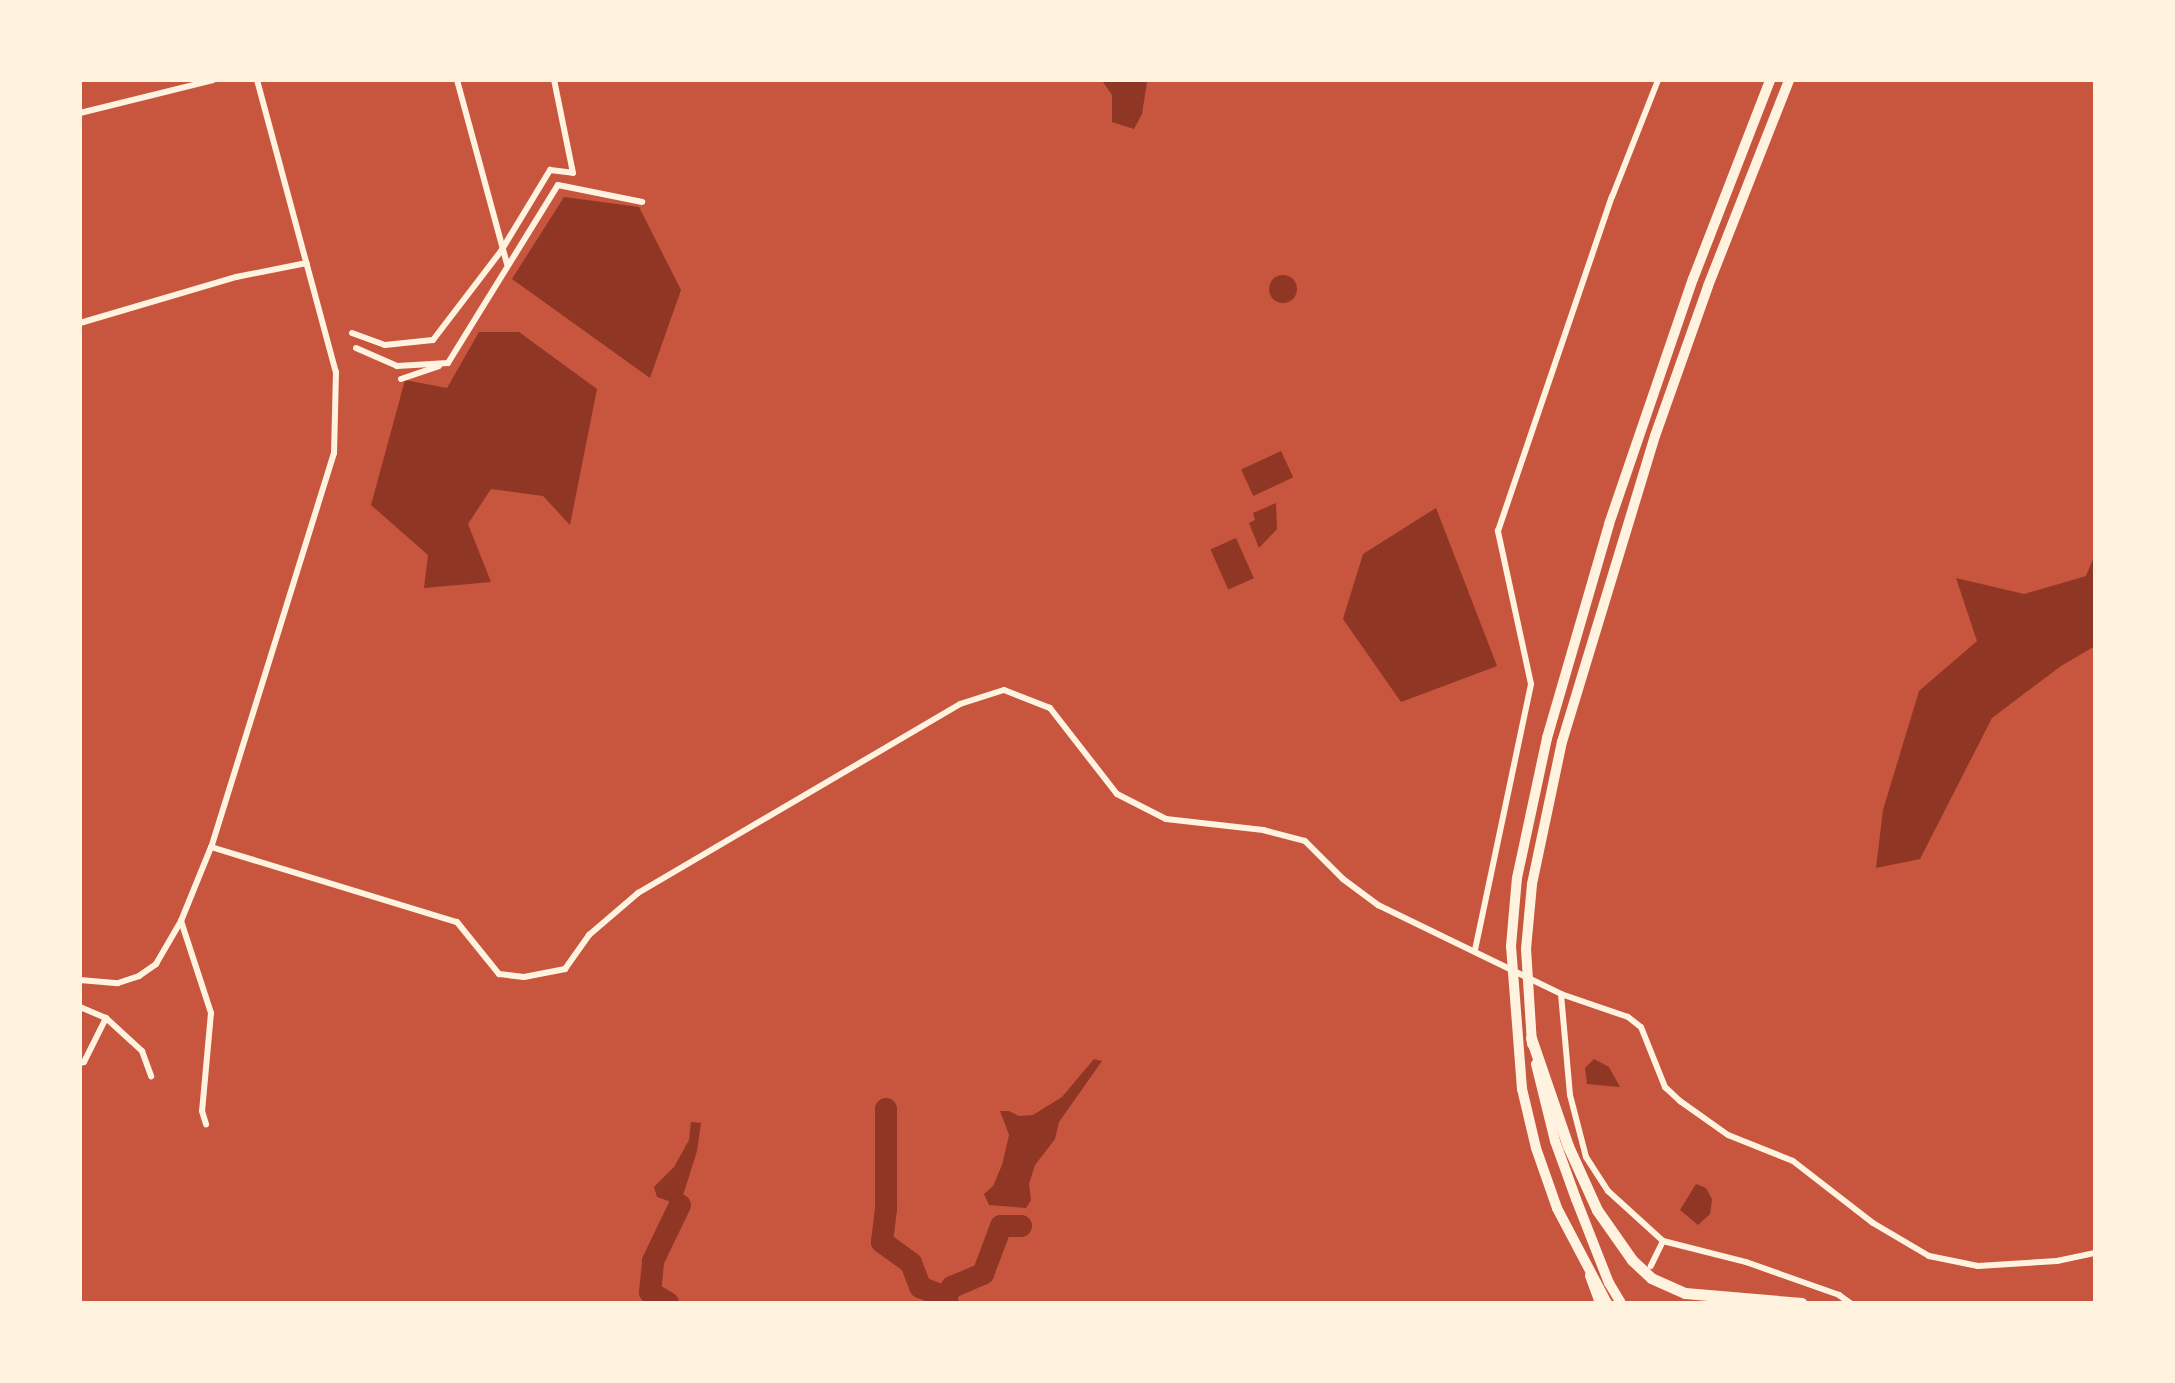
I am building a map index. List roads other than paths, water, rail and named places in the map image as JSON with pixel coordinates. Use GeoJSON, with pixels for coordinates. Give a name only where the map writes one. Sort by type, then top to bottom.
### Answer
{"type":"FeatureCollection","features":[{"type":"Feature","properties":{"kind":"highway"},"geometry":{"type":"LineString","coordinates":[[1531,1038],[1568,1146],[1585,1185],[1597,1210],[1632,1260],[1651,1278],[1685,1293],[1802,1303]]}},
{"type":"Feature","properties":{"kind":"highway"},"geometry":{"type":"LineString","coordinates":[[1590,1275],[1600,1303]]}},
{"type":"Feature","properties":{"kind":"main road"},"geometry":{"type":"LineString","coordinates":[[1607,1303],[1557,1208],[1536,1148],[1522,1089],[1511,946],[1517,878],[1547,738],[1609,524],[1693,279],[1770,80]]}},
{"type":"Feature","properties":{"kind":"main road"},"geometry":{"type":"LineString","coordinates":[[1621,1303],[1609,1283],[1555,1141],[1531,1038],[1526,949],[1532,884],[1562,742],[1655,436],[1708,286],[1789,80]]}},
{"type":"Feature","properties":{"kind":"street"},"geometry":{"type":"LineString","coordinates":[[80,113],[213,80]]}},
{"type":"Feature","properties":{"kind":"street"},"geometry":{"type":"LineString","coordinates":[[80,980],[118,983],[139,976],[156,964],[181,921],[211,847],[334,453],[336,372],[257,80]]}},
{"type":"Feature","properties":{"kind":"street"},"geometry":{"type":"LineString","coordinates":[[457,80],[507,264]]}},
{"type":"Feature","properties":{"kind":"street"},"geometry":{"type":"LineString","coordinates":[[352,333],[385,345],[433,340],[501,251],[550,170],[573,173],[554,80]]}},
{"type":"Feature","properties":{"kind":"street"},"geometry":{"type":"LineString","coordinates":[[1475,950],[1531,684],[1498,531],[1612,197],[1658,80]]}},
{"type":"Feature","properties":{"kind":"street"},"geometry":{"type":"LineString","coordinates":[[401,379],[448,363],[558,185],[642,202]]}},
{"type":"Feature","properties":{"kind":"street"},"geometry":{"type":"LineString","coordinates":[[80,323],[236,277],[307,263]]}},
{"type":"Feature","properties":{"kind":"street"},"geometry":{"type":"LineString","coordinates":[[356,348],[397,366],[448,363]]}},
{"type":"Feature","properties":{"kind":"street"},"geometry":{"type":"LineString","coordinates":[[211,847],[457,922],[499,974],[538,975],[565,969],[589,935],[638,893],[960,704],[1004,690],[1050,708],[1117,794],[1166,819],[1263,830],[1305,841],[1343,879],[1378,905],[1561,994],[1628,1017],[1641,1027],[1665,1087],[1680,1101],[1728,1135],[1793,1161],[1873,1223],[1929,1256],[1978,1266],[2057,1261],[2095,1253]]}},
{"type":"Feature","properties":{"kind":"street"},"geometry":{"type":"LineString","coordinates":[[181,921],[211,1013],[202,1111],[206,1124]]}},
{"type":"Feature","properties":{"kind":"street"},"geometry":{"type":"LineString","coordinates":[[1561,994],[1570,1095],[1586,1157],[1608,1191],[1663,1241],[1746,1262],[1839,1295],[1850,1303]]}},
{"type":"Feature","properties":{"kind":"street"},"geometry":{"type":"LineString","coordinates":[[80,1007],[106,1018],[142,1051],[151,1076]]}},
{"type":"Feature","properties":{"kind":"street"},"geometry":{"type":"LineString","coordinates":[[80,1063],[84,1062],[106,1018]]}},
{"type":"Feature","properties":{"kind":"street"},"geometry":{"type":"LineString","coordinates":[[1651,1266],[1663,1241]]}},
{"type":"Feature","properties":{"kind":"waterway"},"geometry":{"type":"LineString","coordinates":[[886,1109],[886,1209],[882,1242],[911,1263],[920,1287],[945,1297],[948,1303]]}},
{"type":"Feature","properties":{"kind":"waterway"},"geometry":{"type":"LineString","coordinates":[[668,1303],[650,1292],[653,1261],[680,1205]]}},
{"type":"Feature","properties":{"kind":"waterway"},"geometry":{"type":"LineString","coordinates":[[945,1297],[952,1287],[983,1274],[1001,1226],[1021,1226]]}}]}
